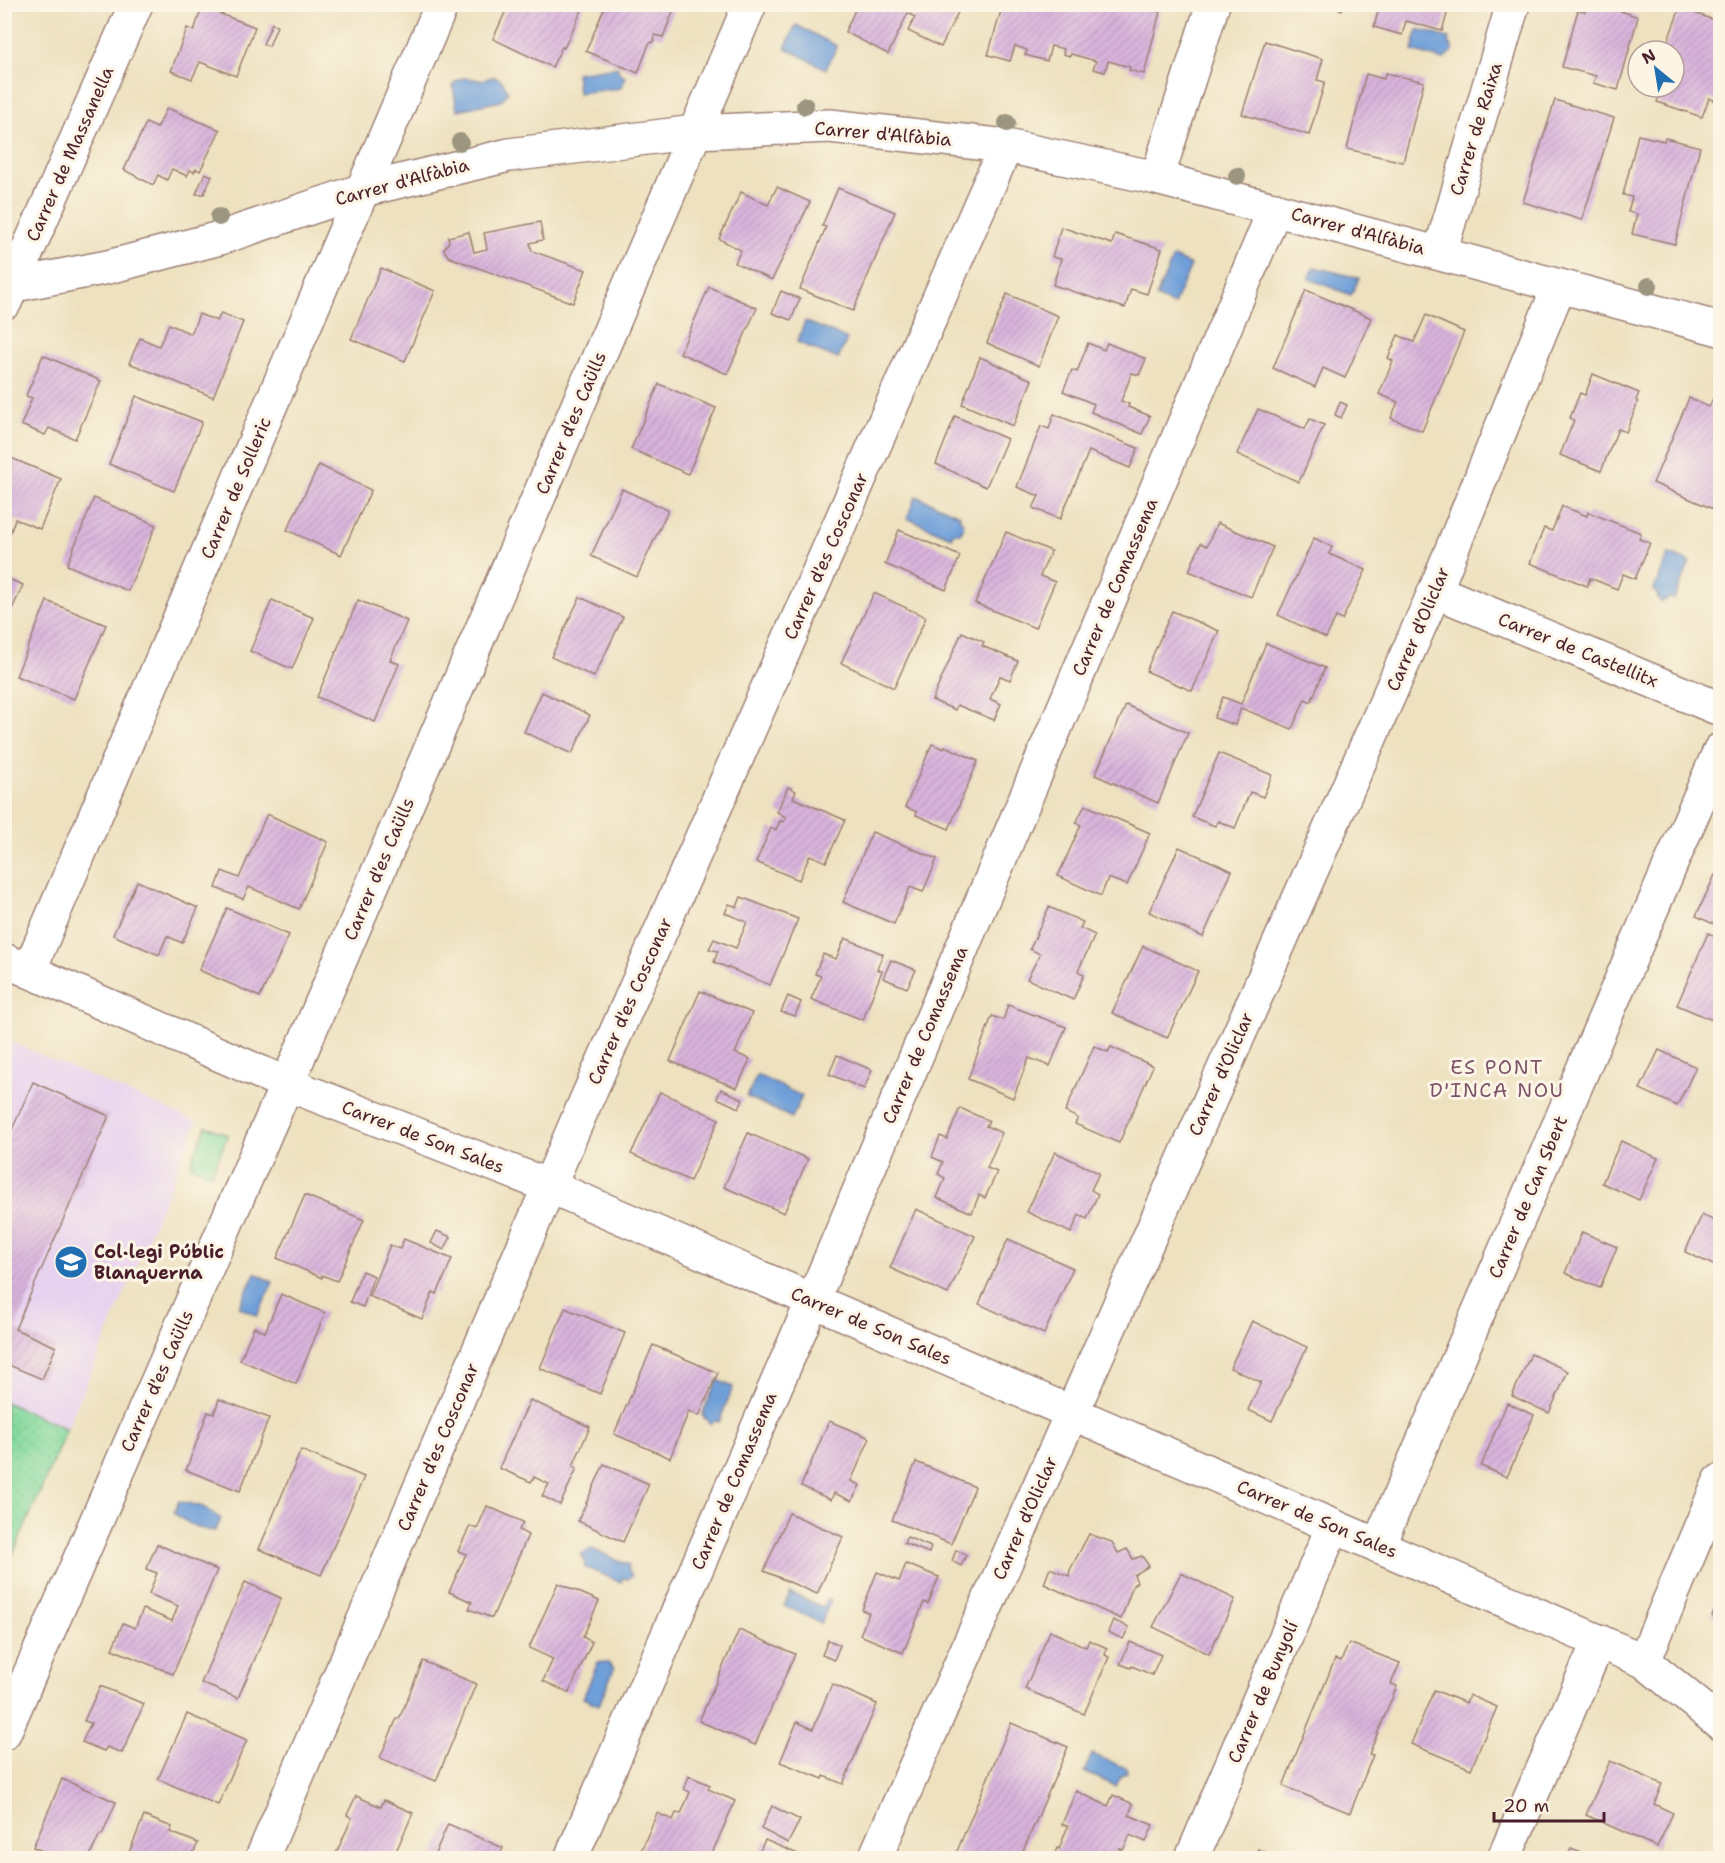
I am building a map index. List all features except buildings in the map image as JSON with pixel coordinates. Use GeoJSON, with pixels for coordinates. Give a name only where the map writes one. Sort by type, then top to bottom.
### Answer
{"type":"FeatureCollection","features":[{"type":"Feature","properties":{"kind":"street","name":"Carrer de Massanella"},"geometry":{"type":"LineString","coordinates":[[7,293],[136,4]]}},
{"type":"Feature","properties":{"kind":"street","name":"Carrer de Solleric"},"geometry":{"type":"LineString","coordinates":[[17,966],[363,190],[442,4]]}},
{"type":"Feature","properties":{"kind":"street","name":"Carrer d'es Caülls"},"geometry":{"type":"LineString","coordinates":[[4,1732],[287,1084],[750,4]]}},
{"type":"Feature","properties":{"kind":"street"},"geometry":{"type":"LineString","coordinates":[[1157,178],[1213,4]]}},
{"type":"Feature","properties":{"kind":"street","name":"Carrer de Raixa"},"geometry":{"type":"LineString","coordinates":[[1440,253],[1513,4]]}},
{"type":"Feature","properties":{"kind":"street","name":"Carrer d'Alfàbia"},"geometry":{"type":"LineString","coordinates":[[7,293],[220,238],[363,190],[509,155],[695,132],[830,126],[1006,146],[1157,178],[1558,286],[1718,320]]}},
{"type":"Feature","properties":{"kind":"street","name":"Carrer d'es Cosconar"},"geometry":{"type":"LineString","coordinates":[[262,1858],[549,1186],[1006,146]]}},
{"type":"Feature","properties":{"kind":"street","name":"Carrer de Comassema"},"geometry":{"type":"LineString","coordinates":[[571,1858],[813,1300],[1275,209]]}},
{"type":"Feature","properties":{"kind":"street","name":"Carrer d'Oliclar"},"geometry":{"type":"LineString","coordinates":[[875,1858],[1435,591],[1558,286]]}},
{"type":"Feature","properties":{"kind":"street","name":"Carrer de Castellitx"},"geometry":{"type":"LineString","coordinates":[[1435,591],[1720,708]]}},
{"type":"Feature","properties":{"kind":"street","name":"Carrer de Can Sbert"},"geometry":{"type":"LineString","coordinates":[[1378,1546],[1720,750]]}},
{"type":"Feature","properties":{"kind":"street","name":"Carrer de Son Sales"},"geometry":{"type":"LineString","coordinates":[[17,966],[287,1084],[549,1186],[1644,1661],[1720,1723]]}},
{"type":"Feature","properties":{"kind":"street"},"geometry":{"type":"LineString","coordinates":[[1644,1661],[1720,1481]]}},
{"type":"Feature","properties":{"kind":"street","name":"Carrer de Bunyolí"},"geometry":{"type":"LineString","coordinates":[[1192,1858],[1334,1526]]}},
{"type":"Feature","properties":{"kind":"street"},"geometry":{"type":"LineString","coordinates":[[1504,1858],[1599,1641]]}},
{"type":"Feature","properties":{"kind":"shaded area","name":"Col·legi Públic Blanquerna"},"geometry":{"type":"Polygon","coordinates":[[[4,1039],[197,1122],[67,1429],[5,1402],[4,1039]]]}},
{"type":"Feature","properties":{"kind":"green space"},"geometry":{"type":"Polygon","coordinates":[[[206,1126],[228,1135],[211,1175],[190,1165],[206,1126]]]}},
{"type":"Feature","properties":{"kind":"green space"},"geometry":{"type":"Polygon","coordinates":[[[5,1402],[67,1429],[5,1573],[5,1402]]]}},
{"type":"Feature","properties":{"kind":"water"},"geometry":{"type":"Polygon","coordinates":[[[796,25],[837,46],[826,69],[785,48],[796,25]]]}},
{"type":"Feature","properties":{"kind":"water"},"geometry":{"type":"Polygon","coordinates":[[[1418,29],[1449,38],[1448,43],[1453,51],[1443,60],[1412,51],[1418,29]]]}},
{"type":"Feature","properties":{"kind":"water"},"geometry":{"type":"Polygon","coordinates":[[[618,67],[618,71],[625,77],[621,88],[578,93],[576,73],[618,67]]]}},
{"type":"Feature","properties":{"kind":"water"},"geometry":{"type":"Polygon","coordinates":[[[493,77],[501,80],[508,92],[501,101],[457,110],[453,86],[455,82],[463,78],[482,80],[493,77]]]}},
{"type":"Feature","properties":{"kind":"water"},"geometry":{"type":"Polygon","coordinates":[[[1173,257],[1191,265],[1174,305],[1156,297],[1173,257]]]}},
{"type":"Feature","properties":{"kind":"water"},"geometry":{"type":"Polygon","coordinates":[[[1314,267],[1359,278],[1351,295],[1309,279],[1314,267]]]}},
{"type":"Feature","properties":{"kind":"water"},"geometry":{"type":"Polygon","coordinates":[[[805,321],[847,339],[838,359],[797,342],[805,321]]]}},
{"type":"Feature","properties":{"kind":"water"},"geometry":{"type":"Polygon","coordinates":[[[916,496],[960,515],[959,518],[964,525],[960,533],[953,533],[951,537],[907,518],[916,496]]]}},
{"type":"Feature","properties":{"kind":"water"},"geometry":{"type":"Polygon","coordinates":[[[1669,554],[1690,562],[1674,599],[1670,598],[1661,602],[1657,593],[1653,591],[1669,554]]]}},
{"type":"Feature","properties":{"kind":"water"},"geometry":{"type":"Polygon","coordinates":[[[757,1075],[802,1096],[792,1118],[747,1097],[757,1075]]]}},
{"type":"Feature","properties":{"kind":"water"},"geometry":{"type":"Polygon","coordinates":[[[255,1273],[273,1282],[257,1316],[239,1307],[255,1273]]]}},
{"type":"Feature","properties":{"kind":"water"},"geometry":{"type":"Polygon","coordinates":[[[717,1380],[733,1387],[719,1422],[715,1421],[711,1424],[702,1415],[717,1380]]]}},
{"type":"Feature","properties":{"kind":"water"},"geometry":{"type":"Polygon","coordinates":[[[179,1501],[203,1507],[221,1519],[215,1531],[193,1526],[174,1513],[179,1501]]]}},
{"type":"Feature","properties":{"kind":"water"},"geometry":{"type":"Polygon","coordinates":[[[592,1549],[629,1565],[632,1576],[628,1579],[623,1578],[621,1582],[584,1567],[586,1562],[581,1554],[592,1549]]]}},
{"type":"Feature","properties":{"kind":"water"},"geometry":{"type":"Polygon","coordinates":[[[790,1593],[823,1607],[827,1599],[831,1600],[821,1623],[784,1606],[790,1593]]]}},
{"type":"Feature","properties":{"kind":"water"},"geometry":{"type":"Polygon","coordinates":[[[598,1662],[608,1663],[614,1669],[599,1705],[583,1698],[598,1662]]]}},
{"type":"Feature","properties":{"kind":"water"},"geometry":{"type":"Polygon","coordinates":[[[1092,1754],[1126,1768],[1127,1773],[1121,1776],[1116,1786],[1084,1772],[1092,1754]]]}},
{"type":"Feature","properties":{"kind":"place","name":"Col·legi Públic Blanquerna"},"geometry":{"type":"Point","coordinates":[71,1262]}},
{"type":"Feature","properties":{"kind":"district","name":"ES PONT D'INCA NOU"},"geometry":{"type":"Point","coordinates":[1497,1078]}}]}
